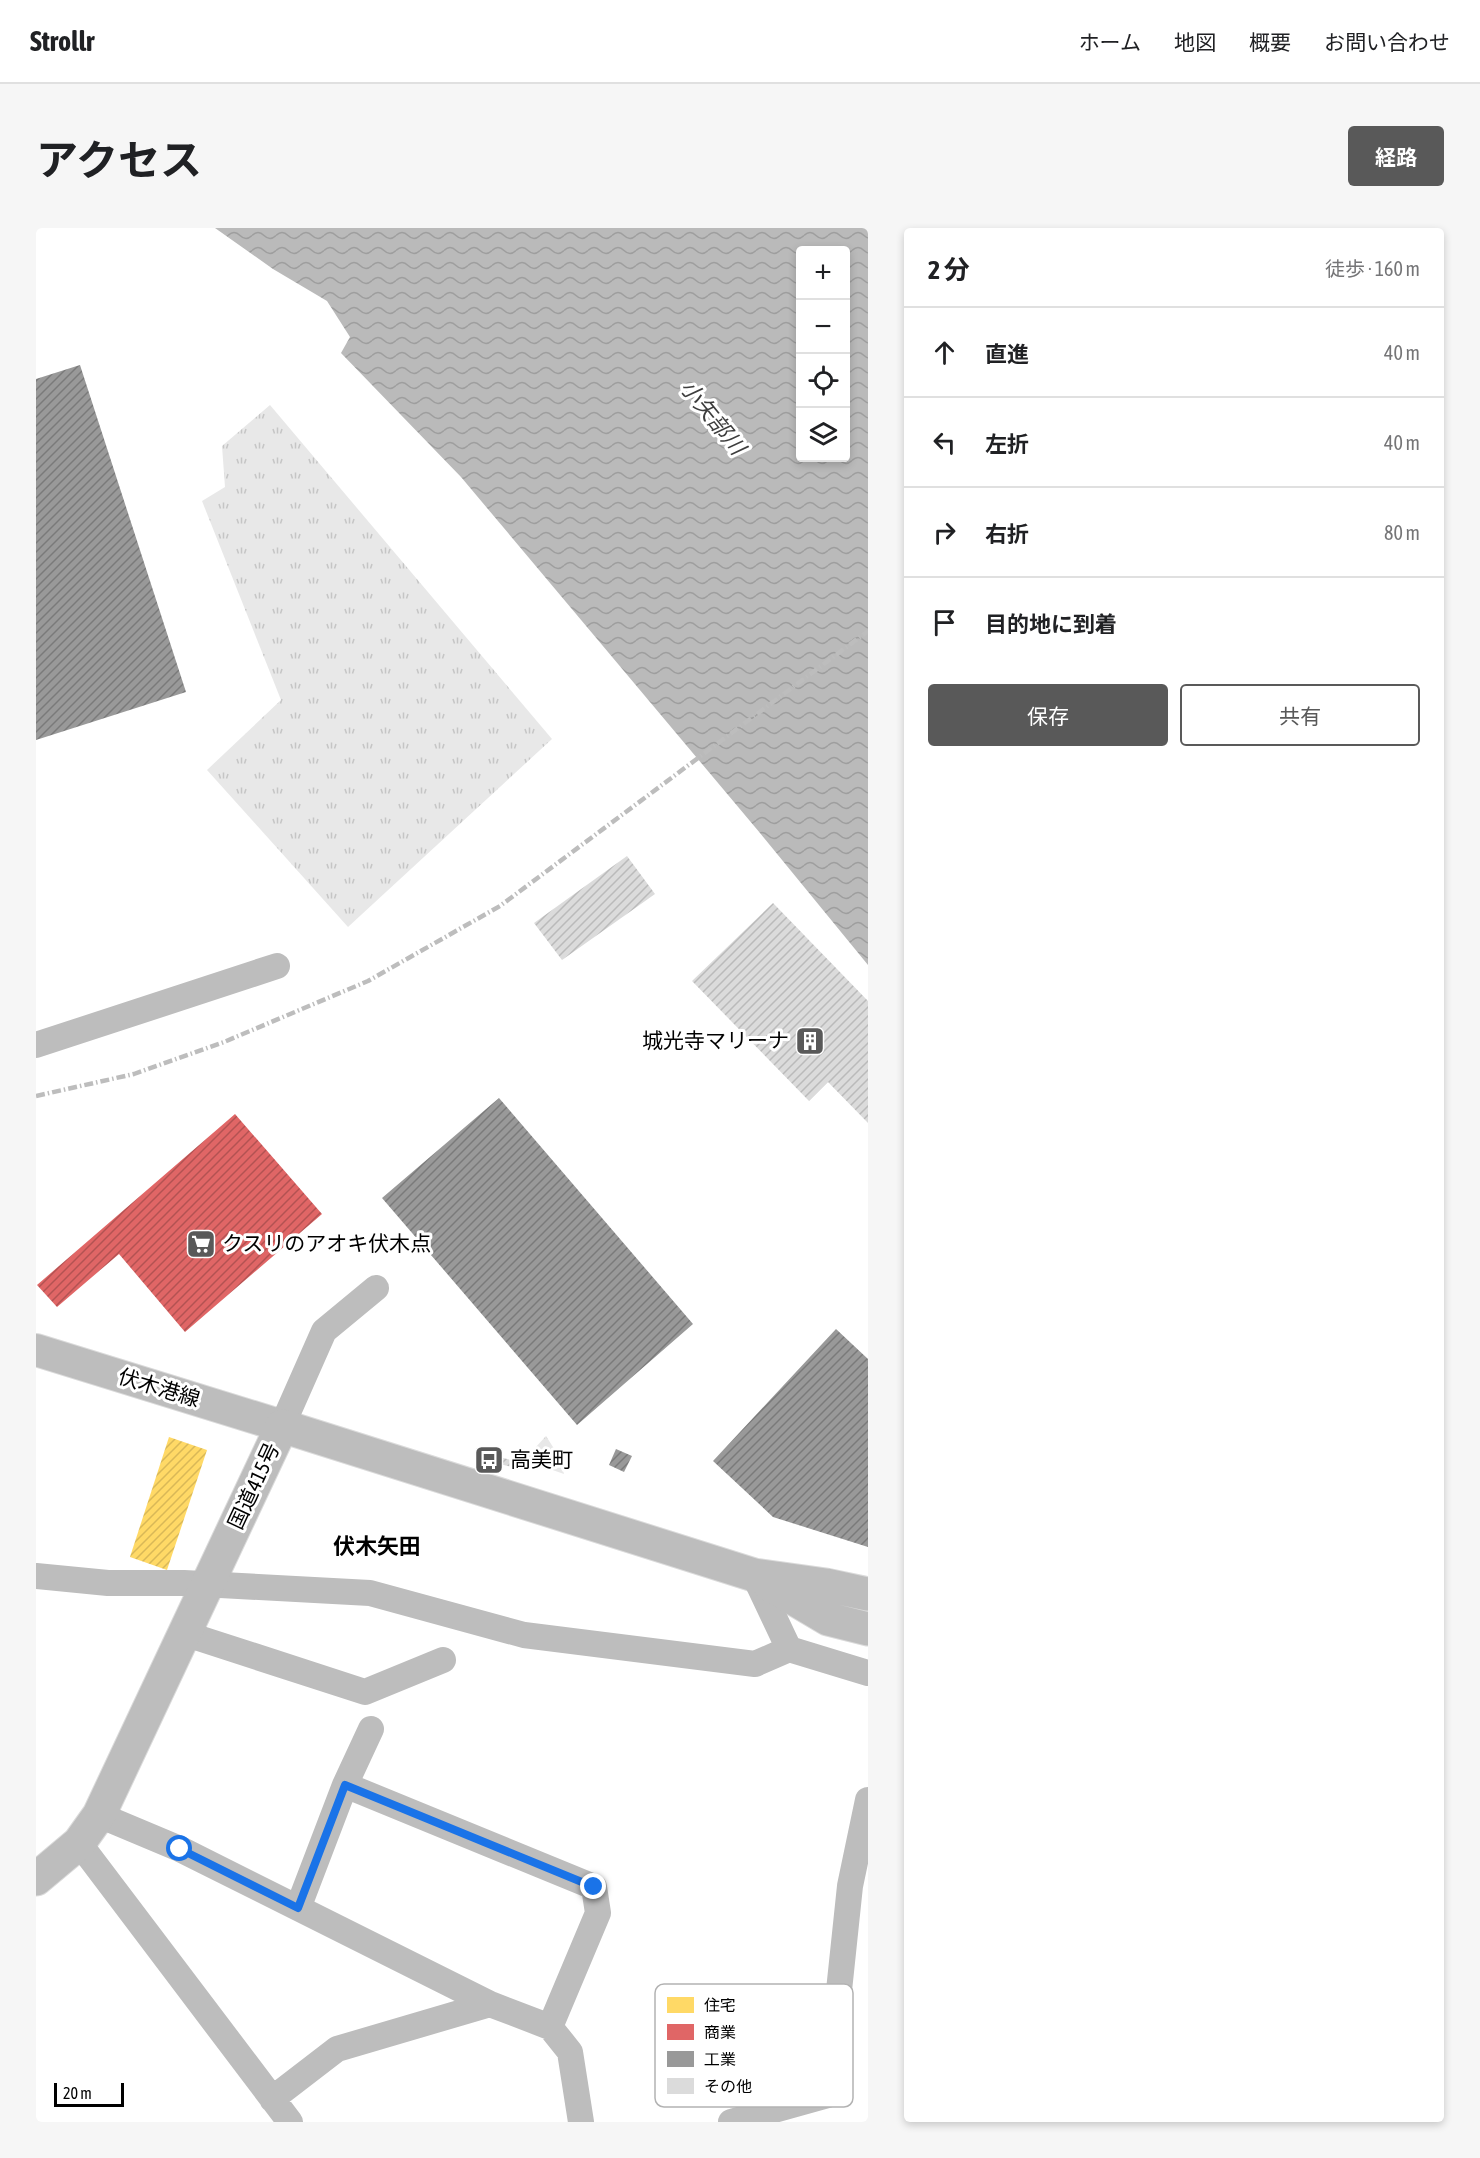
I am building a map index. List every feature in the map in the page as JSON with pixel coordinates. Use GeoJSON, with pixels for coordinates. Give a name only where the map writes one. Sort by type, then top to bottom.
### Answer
{"type":"FeatureCollection","features":[{"type":"Feature","properties":{"kind":"highway","name":"国道415号"},"geometry":{"type":"LineString","coordinates":[[36,1879],[79,1843],[99,1815],[282,1426],[754,1575],[868,1594]]}},
{"type":"Feature","properties":{"kind":"highway","name":"国道415号"},"geometry":{"type":"LineString","coordinates":[[754,1575],[828,1618],[868,1629]]}},
{"type":"Feature","properties":{"kind":"main road","name":"伏木港線"},"geometry":{"type":"LineString","coordinates":[[36,1350],[282,1426]]}},
{"type":"Feature","properties":{"kind":"street"},"geometry":{"type":"LineString","coordinates":[[36,1045],[277,966]]}},
{"type":"Feature","properties":{"kind":"street"},"geometry":{"type":"LineString","coordinates":[[282,1426],[324,1331],[376,1288]]}},
{"type":"Feature","properties":{"kind":"street"},"geometry":{"type":"LineString","coordinates":[[754,1575],[789,1649]]}},
{"type":"Feature","properties":{"kind":"street"},"geometry":{"type":"LineString","coordinates":[[36,1576],[108,1583],[208,1583],[370,1593],[524,1635],[755,1664],[789,1649],[868,1673]]}},
{"type":"Feature","properties":{"kind":"street"},"geometry":{"type":"LineString","coordinates":[[183,1633],[365,1692],[443,1660]]}},
{"type":"Feature","properties":{"kind":"street"},"geometry":{"type":"LineString","coordinates":[[298,1908],[345,1785],[371,1729]]}},
{"type":"Feature","properties":{"kind":"street"},"geometry":{"type":"LineString","coordinates":[[345,1785],[594,1887],[598,1913],[550,2027]]}},
{"type":"Feature","properties":{"kind":"street"},"geometry":{"type":"LineString","coordinates":[[840,1984],[850,1886],[868,1800]]}},
{"type":"Feature","properties":{"kind":"street"},"geometry":{"type":"LineString","coordinates":[[99,1815],[180,1849],[490,2004],[550,2027],[570,2052],[581,2122]]}},
{"type":"Feature","properties":{"kind":"street"},"geometry":{"type":"LineString","coordinates":[[79,1843],[290,2122]]}},
{"type":"Feature","properties":{"kind":"street"},"geometry":{"type":"LineString","coordinates":[[272,2099],[337,2049],[490,2004]]}},
{"type":"Feature","properties":{"kind":"street"},"geometry":{"type":"LineString","coordinates":[[731,2122],[785,2107]]}},
{"type":"Feature","properties":{"kind":"green space"},"geometry":{"type":"Polygon","coordinates":[[[270,405],[552,739],[348,927],[207,770],[281,700],[202,501],[225,487],[222,446],[270,405]]]}},
{"type":"Feature","properties":{"kind":"green space"},"geometry":{"type":"Polygon","coordinates":[[[546,1436],[560,1458],[564,1474],[524,1460],[546,1436]]]}},
{"type":"Feature","properties":{"kind":"water","name":"小矢部川"},"geometry":{"type":"Polygon","coordinates":[[[215,228],[868,228],[868,965],[461,477],[341,353],[350,337],[327,301],[273,269],[215,228]]]}},
{"type":"Feature","properties":{"kind":"building: 住宅"},"geometry":{"type":"Polygon","coordinates":[[[169,1437],[207,1450],[167,1570],[130,1557],[169,1437]]]}},
{"type":"Feature","properties":{"kind":"building: 商業"},"geometry":{"type":"Polygon","coordinates":[[[235,1114],[322,1214],[185,1332],[119,1254],[57,1307],[37,1285],[235,1114]]]}},
{"type":"Feature","properties":{"kind":"building: 工業"},"geometry":{"type":"Polygon","coordinates":[[[80,365],[186,692],[36,740],[36,379],[80,365]]]}},
{"type":"Feature","properties":{"kind":"building: 工業"},"geometry":{"type":"Polygon","coordinates":[[[499,1098],[693,1324],[577,1425],[382,1198],[499,1098]]]}},
{"type":"Feature","properties":{"kind":"building: 工業"},"geometry":{"type":"Polygon","coordinates":[[[836,1329],[868,1359],[868,1547],[773,1517],[713,1461],[836,1329]]]}},
{"type":"Feature","properties":{"kind":"building: 工業"},"geometry":{"type":"Polygon","coordinates":[[[616,1449],[632,1456],[624,1472],[609,1465],[616,1449]]]}},
{"type":"Feature","properties":{"kind":"building: その他"},"geometry":{"type":"Polygon","coordinates":[[[627,856],[655,894],[562,960],[534,923],[627,856]]]}},
{"type":"Feature","properties":{"kind":"building: その他","name":"城光寺マリーナ"},"geometry":{"type":"Polygon","coordinates":[[[773,903],[868,1001],[868,1123],[828,1082],[809,1101],[692,981],[773,903]]]}},
{"type":"Feature","properties":{"kind":"building: その他"},"geometry":{"type":"Polygon","coordinates":[[[492,1455],[518,1462],[517,1468],[491,1462],[492,1455]]]}},
{"type":"Feature","properties":{"kind":"railway"},"geometry":{"type":"LineString","coordinates":[[36,1096],[134,1074],[224,1042],[368,981],[500,906],[868,631]]}},
{"type":"Feature","properties":{"kind":"place","name":"城光寺マリーナ"},"geometry":{"type":"Point","coordinates":[810,1041]}},
{"type":"Feature","properties":{"kind":"place","name":"クスリのアオキ伏木点"},"geometry":{"type":"Point","coordinates":[201,1244]}},
{"type":"Feature","properties":{"kind":"place","name":"高美町"},"geometry":{"type":"Point","coordinates":[489,1460]}},
{"type":"Feature","properties":{"kind":"district","name":"伏木矢田"},"geometry":{"type":"Point","coordinates":[377,1546]}},
{"type":"Feature","properties":{"kind":"route"},"geometry":{"type":"LineString","coordinates":[[180,1849],[298,1908],[345,1785],[594,1887]]}}]}
